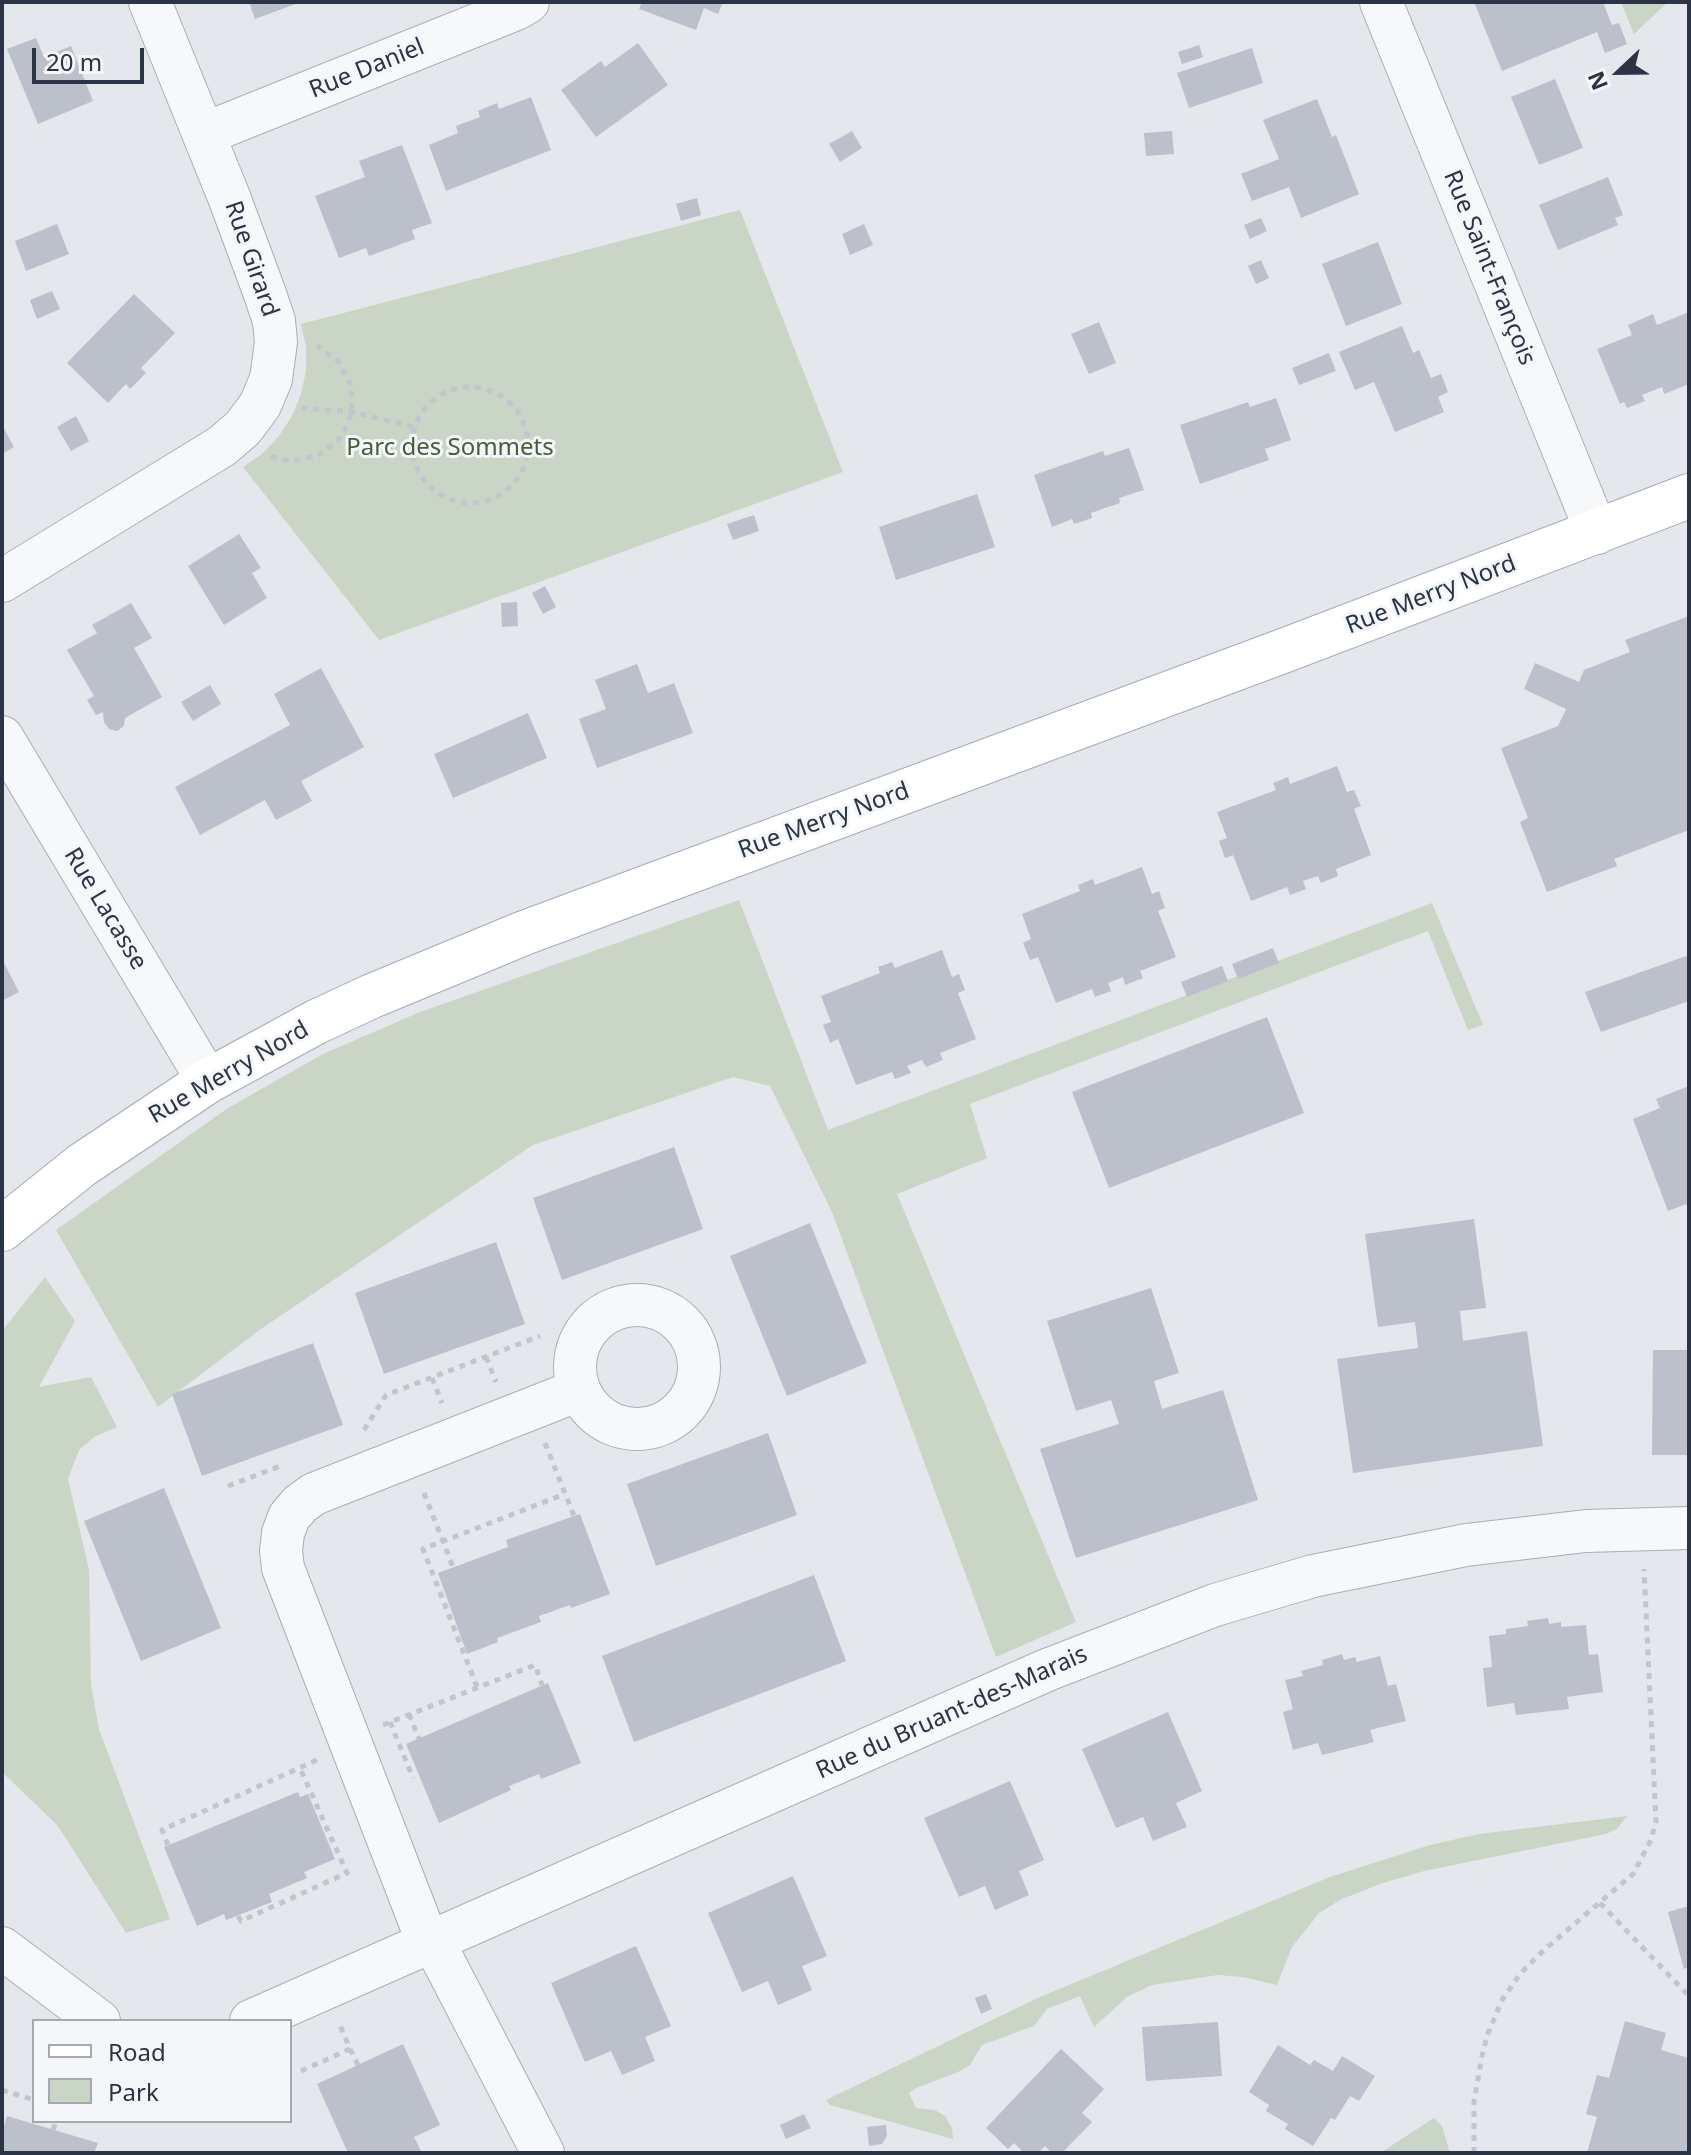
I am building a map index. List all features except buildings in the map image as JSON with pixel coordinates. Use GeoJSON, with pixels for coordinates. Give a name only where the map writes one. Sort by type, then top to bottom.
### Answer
{"type":"FeatureCollection","features":[{"type":"Feature","properties":{"kind":"main road","name":"Rue Merry Nord"},"geometry":{"type":"LineString","coordinates":[[2,1229],[82,1165],[208,1081],[330,1015],[429,971],[1689,496]]}},
{"type":"Feature","properties":{"kind":"street","name":"Rue Girard"},"geometry":{"type":"LineString","coordinates":[[150,2],[204,134],[274,321],[276,342],[271,379],[249,419]]}},
{"type":"Feature","properties":{"kind":"street","name":"Rue Daniel"},"geometry":{"type":"LineString","coordinates":[[204,134],[528,2]]}},
{"type":"Feature","properties":{"kind":"street","name":"Rue Saint-François"},"geometry":{"type":"LineString","coordinates":[[1381,2],[1597,533]]}},
{"type":"Feature","properties":{"kind":"street"},"geometry":{"type":"LineString","coordinates":[[2,581],[222,446],[249,419]]}},
{"type":"Feature","properties":{"kind":"street","name":"Rue Lacasse"},"geometry":{"type":"LineString","coordinates":[[2,737],[208,1081]]}},
{"type":"Feature","properties":{"kind":"street"},"geometry":{"type":"LineString","coordinates":[[543,2153],[431,1942],[283,1568],[281,1551],[289,1517],[314,1494],[579,1390]]}},
{"type":"Feature","properties":{"kind":"street","name":"Rue du Bruant-des-Marais"},"geometry":{"type":"LineString","coordinates":[[256,2019],[1047,1670],[1215,1605],[1313,1576],[1466,1545],[1534,1536],[1689,1528]]}},
{"type":"Feature","properties":{"kind":"street"},"geometry":{"type":"LineString","coordinates":[[2,1948],[96,2019]]}},
{"type":"Feature","properties":{"kind":"path"},"geometry":{"type":"LineString","coordinates":[[276,342],[304,340],[329,351],[351,385],[352,412],[340,438],[330,448],[304,460],[276,459],[262,454],[249,419],[352,412],[414,427]]}},
{"type":"Feature","properties":{"kind":"path"},"geometry":{"type":"LineString","coordinates":[[474,387],[493,391],[509,402],[522,417],[528,436],[528,455],[522,473],[510,489],[494,499],[475,504],[456,502],[438,495],[419,473],[411,446],[414,427],[423,410],[437,396],[455,389],[474,387]]}},
{"type":"Feature","properties":{"kind":"path"},"geometry":{"type":"LineString","coordinates":[[361,1434],[386,1395],[540,1336]]}},
{"type":"Feature","properties":{"kind":"path"},"geometry":{"type":"LineString","coordinates":[[532,1408],[574,1516]]}},
{"type":"Feature","properties":{"kind":"path"},"geometry":{"type":"LineString","coordinates":[[410,1456],[453,1567]]}},
{"type":"Feature","properties":{"kind":"path"},"geometry":{"type":"LineString","coordinates":[[228,1486],[287,1463]]}},
{"type":"Feature","properties":{"kind":"path"},"geometry":{"type":"LineString","coordinates":[[477,1687],[423,1549],[565,1494]]}},
{"type":"Feature","properties":{"kind":"path"},"geometry":{"type":"LineString","coordinates":[[1474,2153],[1474,2101],[1482,2056],[1502,2000],[1520,1974],[1544,1950],[1633,1874],[1644,1858],[1656,1822],[1642,1529]]}},
{"type":"Feature","properties":{"kind":"path"},"geometry":{"type":"LineString","coordinates":[[168,1845],[162,1830],[300,1768],[390,1722],[535,1665],[542,1685]]}},
{"type":"Feature","properties":{"kind":"path"},"geometry":{"type":"LineString","coordinates":[[409,1714],[419,1739]]}},
{"type":"Feature","properties":{"kind":"path"},"geometry":{"type":"LineString","coordinates":[[390,1722],[413,1778]]}},
{"type":"Feature","properties":{"kind":"path"},"geometry":{"type":"LineString","coordinates":[[238,1916],[241,1921],[347,1873],[300,1768]]}},
{"type":"Feature","properties":{"kind":"path"},"geometry":{"type":"LineString","coordinates":[[1600,1903],[1689,1996]]}},
{"type":"Feature","properties":{"kind":"path"},"geometry":{"type":"LineString","coordinates":[[324,1989],[358,2065]]}},
{"type":"Feature","properties":{"kind":"path"},"geometry":{"type":"LineString","coordinates":[[301,2071],[350,2049]]}},
{"type":"Feature","properties":{"kind":"path"},"geometry":{"type":"LineString","coordinates":[[2,2090],[32,2099]]}},
{"type":"Feature","properties":{"kind":"path"},"geometry":{"type":"LineString","coordinates":[[53,2130],[55,2123]]}},
{"type":"Feature","properties":{"kind":"green space"},"geometry":{"type":"Polygon","coordinates":[[[1621,2],[1668,2],[1634,34],[1621,2]]]}},
{"type":"Feature","properties":{"kind":"green space","name":"Parc des Sommets"},"geometry":{"type":"Polygon","coordinates":[[[740,210],[843,472],[379,640],[243,467],[262,454],[279,436],[301,394],[306,371],[306,347],[301,324],[740,210]]]}},
{"type":"Feature","properties":{"kind":"green space"},"geometry":{"type":"Polygon","coordinates":[[[739,900],[828,1130],[1432,903],[1483,1025],[1468,1030],[1428,931],[970,1104],[987,1158],[897,1194],[1076,1622],[996,1657],[832,1212],[770,1086],[733,1077],[533,1145],[258,1331],[158,1407],[56,1230],[228,1108],[323,1054],[420,1012],[739,900]]]}},
{"type":"Feature","properties":{"kind":"green space"},"geometry":{"type":"Polygon","coordinates":[[[45,1277],[75,1321],[39,1387],[91,1377],[117,1427],[94,1437],[79,1450],[68,1479],[89,1570],[91,1685],[99,1729],[170,1919],[126,1933],[58,1826],[2,1772],[2,1331],[45,1277]]]}},
{"type":"Feature","properties":{"kind":"green space"},"geometry":{"type":"Polygon","coordinates":[[[1627,1816],[1617,1829],[1606,1834],[1424,1871],[1342,1899],[1319,1913],[1292,1947],[1277,1985],[1218,1975],[1152,1985],[1127,1997],[1094,2027],[1080,1996],[1047,2009],[1034,2026],[982,2045],[970,2065],[909,2093],[916,2108],[935,2110],[945,2116],[952,2128],[953,2139],[830,2105],[826,2100],[1040,1997],[1330,1877],[1430,1845],[1479,1834],[1627,1816]]]}},
{"type":"Feature","properties":{"kind":"green space"},"geometry":{"type":"Polygon","coordinates":[[[1434,2118],[1442,2126],[1450,2153],[1380,2153],[1434,2118]]]}}]}
